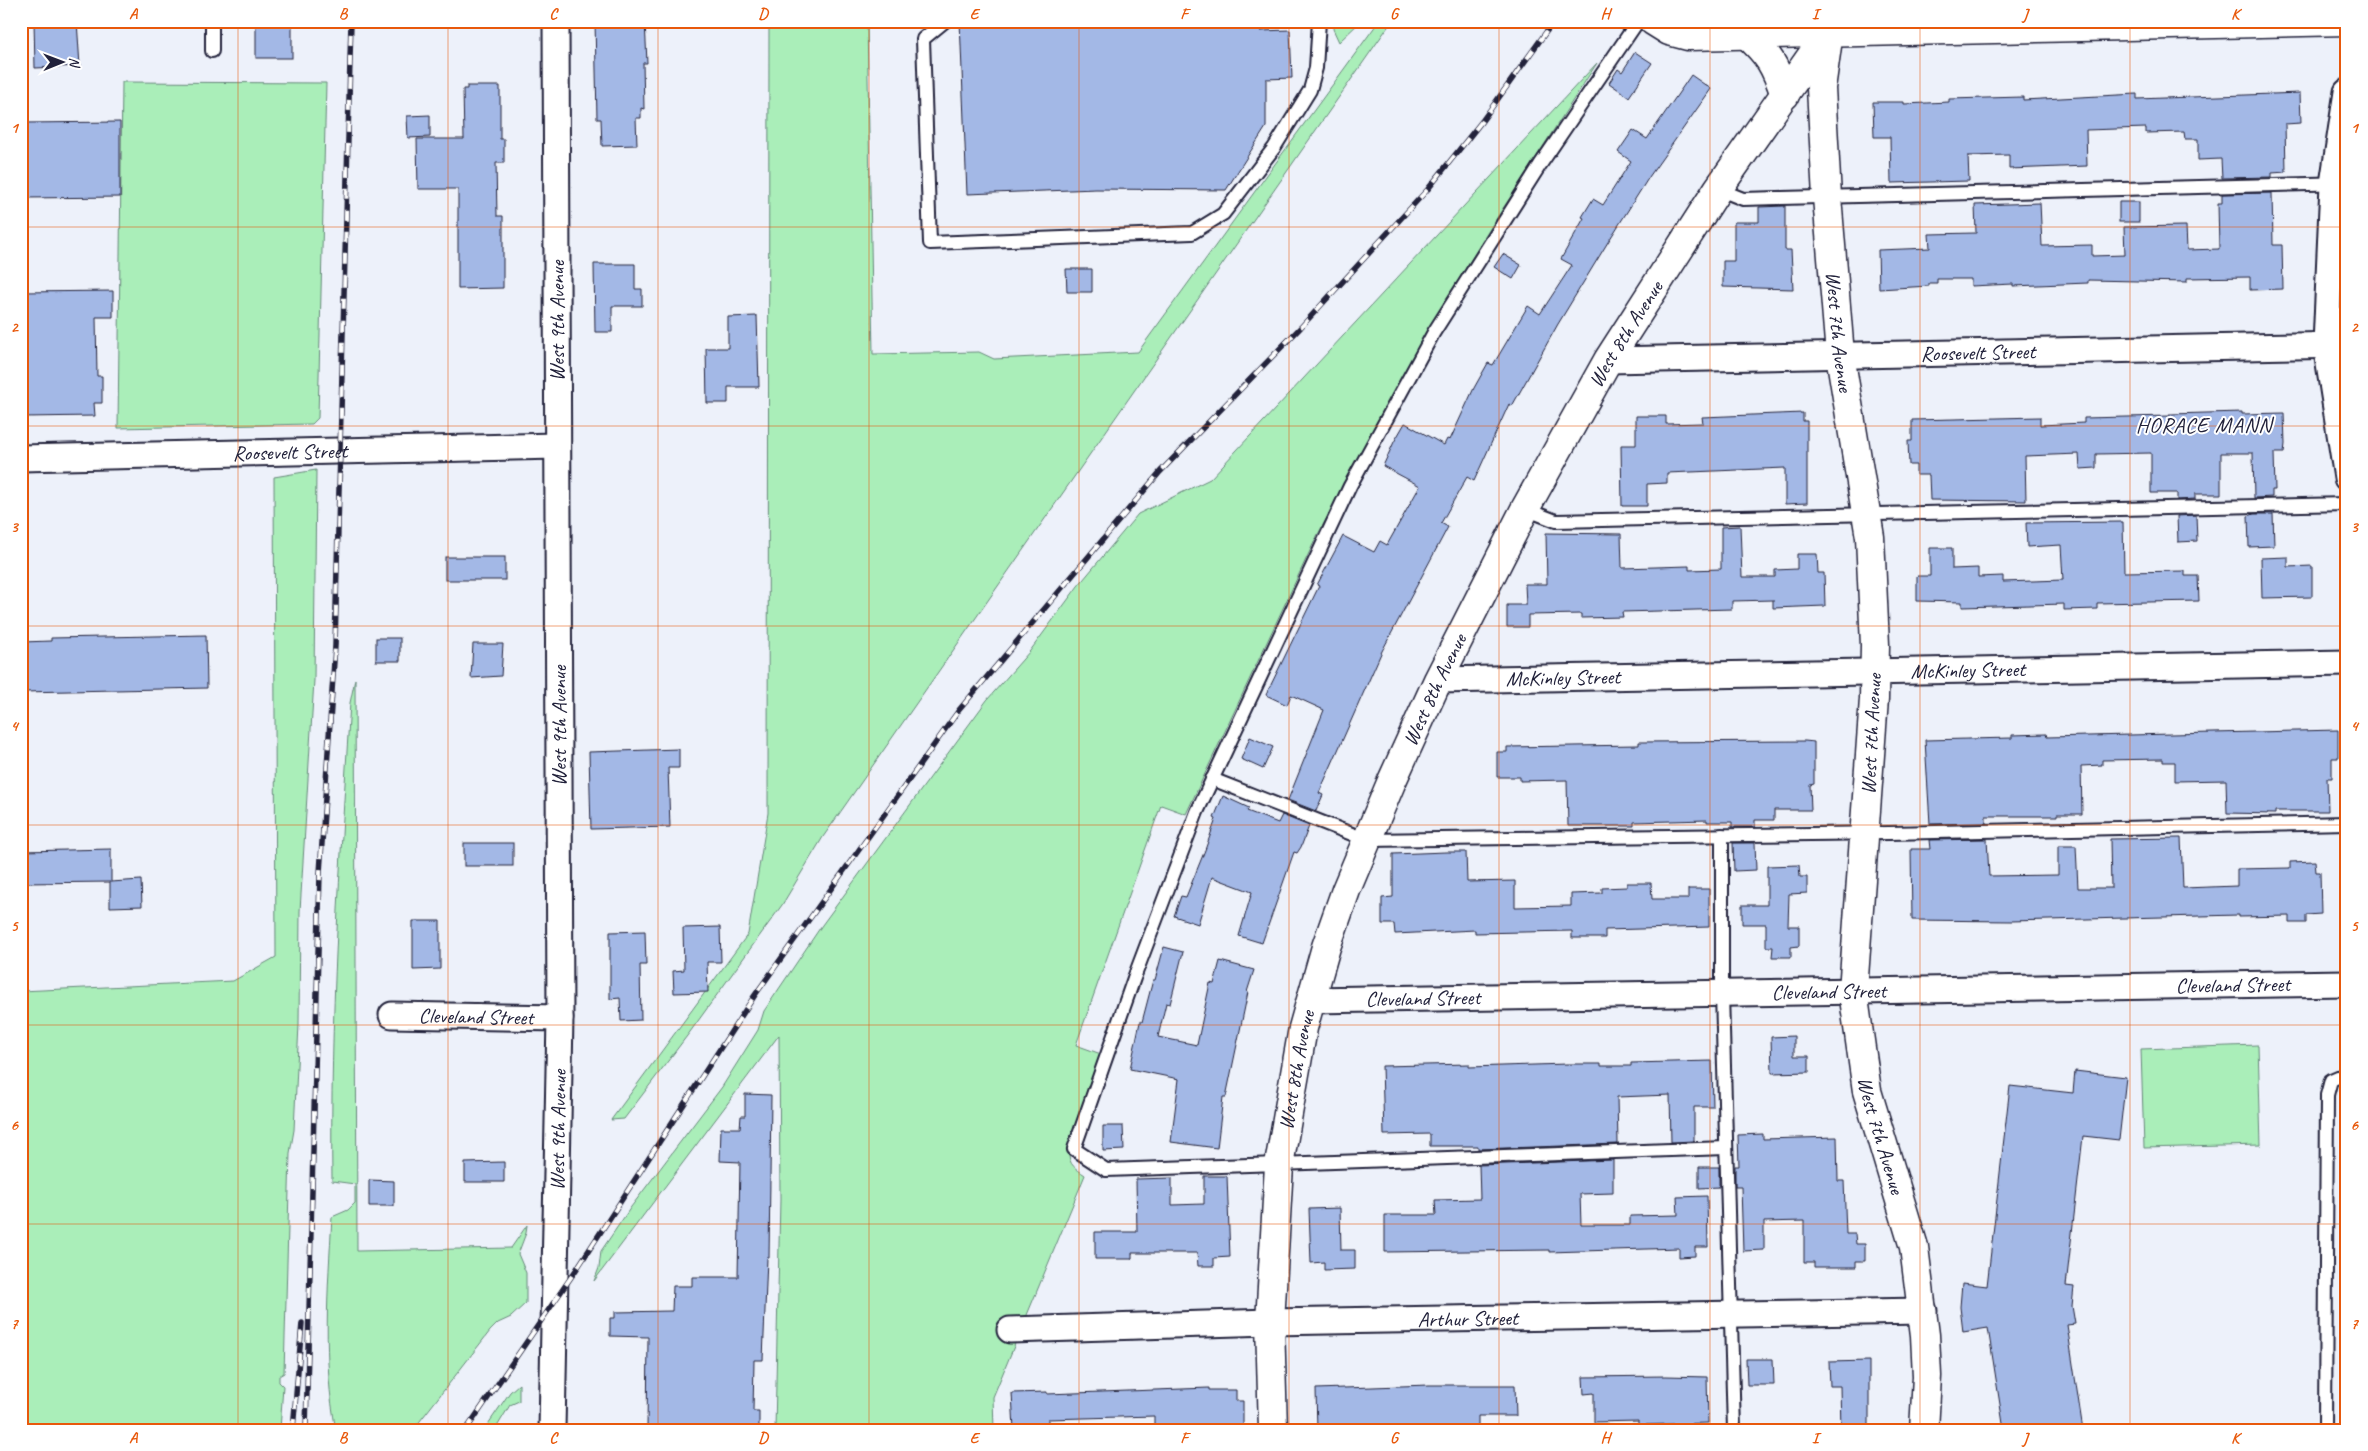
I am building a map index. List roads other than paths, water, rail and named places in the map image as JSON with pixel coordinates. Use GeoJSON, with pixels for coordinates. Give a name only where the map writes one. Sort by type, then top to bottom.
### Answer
{"type":"FeatureCollection","features":[{"type":"Feature","properties":{"kind":"street","name":"West 9th Avenue"},"geometry":{"type":"LineString","coordinates":[[552,1430],[560,1018],[556,21]]}},
{"type":"Feature","properties":{"kind":"street"},"geometry":{"type":"LineString","coordinates":[[1653,21],[1669,32],[1688,36],[1746,34],[1832,27],[2347,21]]}},
{"type":"Feature","properties":{"kind":"street","name":"West 8th Avenue"},"geometry":{"type":"LineString","coordinates":[[1273,1430],[1270,1322],[1279,1165],[1303,1028],[1335,919],[1367,840],[1438,680],[1525,509],[1608,360],[1718,189],[1832,27]]}},
{"type":"Feature","properties":{"kind":"street","name":"West 7th Avenue"},"geometry":{"type":"LineString","coordinates":[[1832,27],[1821,88],[1827,197],[1840,355],[1870,537],[1875,672],[1853,991],[1867,1091],[1914,1247],[1924,1311],[1927,1376],[1924,1430]]}},
{"type":"Feature","properties":{"kind":"street"},"geometry":{"type":"LineString","coordinates":[[1746,34],[1767,54],[1778,73],[1785,95]]}},
{"type":"Feature","properties":{"kind":"street"},"geometry":{"type":"LineString","coordinates":[[2347,92],[2340,183],[2336,345],[2347,478]]}},
{"type":"Feature","properties":{"kind":"street","name":"Roosevelt Street"},"geometry":{"type":"LineString","coordinates":[[1608,360],[2336,345]]}},
{"type":"Feature","properties":{"kind":"street","name":"Roosevelt Street"},"geometry":{"type":"LineString","coordinates":[[21,458],[558,446]]}},
{"type":"Feature","properties":{"kind":"street","name":"McKinley Street"},"geometry":{"type":"LineString","coordinates":[[1438,680],[2347,663]]}},
{"type":"Feature","properties":{"kind":"street","name":"Cleveland Street"},"geometry":{"type":"LineString","coordinates":[[1310,1000],[2347,983]]}},
{"type":"Feature","properties":{"kind":"street","name":"Cleveland Street"},"geometry":{"type":"LineString","coordinates":[[392,1015],[560,1018]]}},
{"type":"Feature","properties":{"kind":"street","name":"Arthur Street"},"geometry":{"type":"LineString","coordinates":[[1010,1330],[1270,1322],[1924,1311]]}},
{"type":"Feature","properties":{"kind":"lane"},"geometry":{"type":"LineString","coordinates":[[212,21],[212,51]]}},
{"type":"Feature","properties":{"kind":"lane"},"geometry":{"type":"LineString","coordinates":[[945,21],[923,39],[930,243],[1192,233],[1223,214],[1274,148],[1310,90],[1316,68],[1319,21]]}},
{"type":"Feature","properties":{"kind":"lane"},"geometry":{"type":"LineString","coordinates":[[1638,21],[1540,165],[1434,332],[1350,486],[1197,812],[1134,978],[1074,1149],[1106,1170],[1726,1148]]}},
{"type":"Feature","properties":{"kind":"lane"},"geometry":{"type":"LineString","coordinates":[[1718,189],[1743,199],[2340,183]]}},
{"type":"Feature","properties":{"kind":"lane"},"geometry":{"type":"LineString","coordinates":[[1525,509],[1556,521],[2347,504]]}},
{"type":"Feature","properties":{"kind":"lane"},"geometry":{"type":"LineString","coordinates":[[1212,779],[1367,840],[1865,833],[2347,823]]}},
{"type":"Feature","properties":{"kind":"lane"},"geometry":{"type":"LineString","coordinates":[[1722,835],[1722,993],[1734,1430]]}},
{"type":"Feature","properties":{"kind":"lane"},"geometry":{"type":"LineString","coordinates":[[2326,1430],[2327,1094],[2331,1080],[2347,1073]]}},
{"type":"Feature","properties":{"kind":"railway"},"geometry":{"type":"LineString","coordinates":[[306,1430],[320,873],[335,646],[351,21]]}},
{"type":"Feature","properties":{"kind":"railway"},"geometry":{"type":"LineString","coordinates":[[466,1430],[576,1270],[755,995],[959,710],[1160,472],[1301,327],[1428,189],[1482,121],[1554,21]]}},
{"type":"Feature","properties":{"kind":"railway"},"geometry":{"type":"LineString","coordinates":[[293,1430],[302,1323]]}},
{"type":"Feature","properties":{"kind":"district","name":"HORACE MANN"},"geometry":{"type":"Point","coordinates":[2204,424]}}]}
